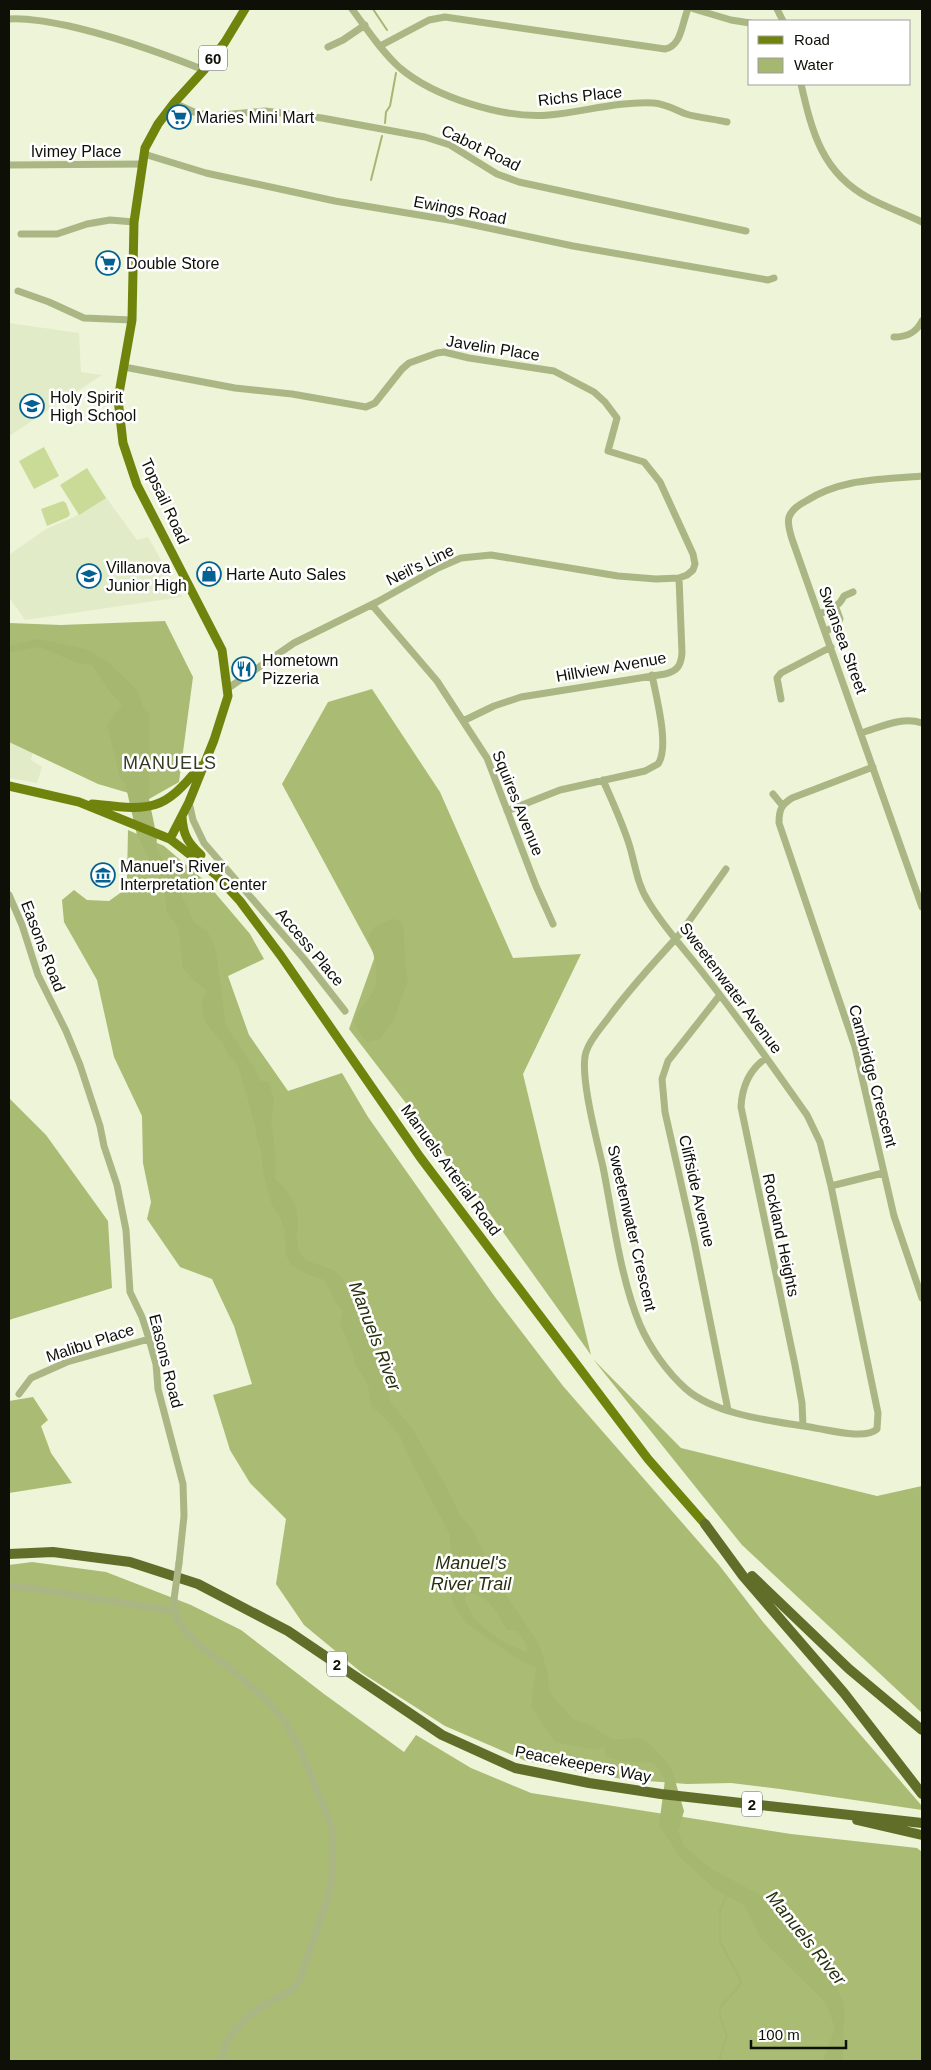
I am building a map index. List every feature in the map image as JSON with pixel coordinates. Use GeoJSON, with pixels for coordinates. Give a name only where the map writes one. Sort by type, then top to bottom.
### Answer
{"type":"FeatureCollection","features":[{"type":"Feature","properties":{"kind":"highway"},"geometry":{"type":"LineString","coordinates":[[705,1524],[760,1585],[849,1669],[922,1730]]}},
{"type":"Feature","properties":{"kind":"highway"},"geometry":{"type":"LineString","coordinates":[[705,1524],[744,1576],[844,1693],[922,1794]]}},
{"type":"Feature","properties":{"kind":"highway","name":"Peacekeepers Way"},"geometry":{"type":"LineString","coordinates":[[9,1554],[54,1552],[130,1562],[198,1584],[288,1631],[442,1735],[514,1768],[589,1783],[660,1794],[922,1823]]}},
{"type":"Feature","properties":{"kind":"highway","name":"Peacekeepers Way"},"geometry":{"type":"LineString","coordinates":[[815,1811],[922,1835]]}},
{"type":"Feature","properties":{"kind":"main road","name":"Topsail Road"},"geometry":{"type":"LineString","coordinates":[[170,839],[190,802],[205,759],[214,740],[228,696],[222,650],[137,485],[123,443],[118,399],[132,320],[134,222],[145,148],[158,124],[225,42],[244,9]]}},
{"type":"Feature","properties":{"kind":"main road"},"geometry":{"type":"LineString","coordinates":[[9,786],[79,802],[136,808],[157,805],[174,797],[205,759]]}},
{"type":"Feature","properties":{"kind":"main road","name":"Manuels Arterial Road"},"geometry":{"type":"LineString","coordinates":[[79,802],[170,839],[216,875],[240,901],[281,956],[455,1203],[648,1460],[705,1524]]}},
{"type":"Feature","properties":{"kind":"main road"},"geometry":{"type":"LineString","coordinates":[[182,816],[185,837],[189,844],[216,875]]}},
{"type":"Feature","properties":{"kind":"street","name":"Richs Place"},"geometry":{"type":"LineString","coordinates":[[352,9],[380,46],[402,69],[421,82],[446,95],[484,107],[544,116],[653,103],[692,115],[727,122]]}},
{"type":"Feature","properties":{"kind":"street"},"geometry":{"type":"LineString","coordinates":[[380,46],[429,20],[445,17],[664,48],[672,47],[677,42],[688,9]]}},
{"type":"Feature","properties":{"kind":"street"},"geometry":{"type":"LineString","coordinates":[[694,9],[731,20],[748,23]]}},
{"type":"Feature","properties":{"kind":"street"},"geometry":{"type":"LineString","coordinates":[[9,19],[51,22],[120,38],[204,70]]}},
{"type":"Feature","properties":{"kind":"street"},"geometry":{"type":"LineString","coordinates":[[328,47],[343,40],[364,25]]}},
{"type":"Feature","properties":{"kind":"street"},"geometry":{"type":"LineString","coordinates":[[802,85],[814,135],[823,154],[835,171],[849,185],[868,198],[922,222]]}},
{"type":"Feature","properties":{"kind":"street","name":"Cabot Road"},"geometry":{"type":"LineString","coordinates":[[174,103],[194,112],[210,116],[265,111],[322,118],[425,137],[450,145],[492,171],[519,182],[746,231]]}},
{"type":"Feature","properties":{"kind":"street","name":"Ewings Road"},"geometry":{"type":"LineString","coordinates":[[144,154],[206,173],[335,200],[455,221],[583,248],[768,280],[774,278]]}},
{"type":"Feature","properties":{"kind":"street","name":"Ivimey Place"},"geometry":{"type":"LineString","coordinates":[[9,165],[143,164]]}},
{"type":"Feature","properties":{"kind":"street"},"geometry":{"type":"LineString","coordinates":[[21,234],[57,234],[87,224],[110,220],[134,222]]}},
{"type":"Feature","properties":{"kind":"street"},"geometry":{"type":"LineString","coordinates":[[18,291],[49,302],[84,318],[132,320]]}},
{"type":"Feature","properties":{"kind":"street"},"geometry":{"type":"LineString","coordinates":[[894,337],[904,336],[913,332],[922,321]]}},
{"type":"Feature","properties":{"kind":"street","name":"Javelin Place"},"geometry":{"type":"LineString","coordinates":[[124,367],[235,388],[292,394],[366,407],[375,403],[405,366],[437,353],[448,353],[468,358],[554,371],[594,392],[618,418],[608,451],[644,462],[660,482],[693,554],[695,564],[687,575],[679,578]]}},
{"type":"Feature","properties":{"kind":"street","name":"Swansea Street"},"geometry":{"type":"LineString","coordinates":[[922,476],[862,480],[842,484],[809,499],[791,512],[789,521],[792,539],[922,907]]}},
{"type":"Feature","properties":{"kind":"street","name":"Neil's Line"},"geometry":{"type":"LineString","coordinates":[[227,689],[294,644],[413,581],[461,558],[491,555],[618,576],[656,579],[679,578]]}},
{"type":"Feature","properties":{"kind":"street","name":"Hillview Avenue"},"geometry":{"type":"LineString","coordinates":[[463,721],[494,706],[521,697],[673,672],[681,662],[679,578]]}},
{"type":"Feature","properties":{"kind":"street"},"geometry":{"type":"LineString","coordinates":[[819,614],[836,608],[842,602],[844,596],[853,592]]}},
{"type":"Feature","properties":{"kind":"street","name":"Squires Avenue"},"geometry":{"type":"LineString","coordinates":[[372,604],[430,673],[487,758],[536,886],[553,924]]}},
{"type":"Feature","properties":{"kind":"street"},"geometry":{"type":"LineString","coordinates":[[825,632],[836,625],[840,619],[836,608]]}},
{"type":"Feature","properties":{"kind":"street"},"geometry":{"type":"LineString","coordinates":[[781,699],[777,678],[780,673],[831,647]]}},
{"type":"Feature","properties":{"kind":"street"},"geometry":{"type":"LineString","coordinates":[[507,811],[555,791],[649,770],[661,761],[663,742],[652,675]]}},
{"type":"Feature","properties":{"kind":"street"},"geometry":{"type":"LineString","coordinates":[[861,732],[889,723],[914,720],[922,723]]}},
{"type":"Feature","properties":{"kind":"street"},"geometry":{"type":"LineString","coordinates":[[773,794],[782,805],[792,798],[872,767]]}},
{"type":"Feature","properties":{"kind":"street","name":"Sweetenwater Avenue"},"geometry":{"type":"LineString","coordinates":[[604,780],[626,836],[645,896],[812,1122],[820,1142],[837,1212]]}},
{"type":"Feature","properties":{"kind":"street","name":"Access Place"},"geometry":{"type":"LineString","coordinates":[[190,802],[193,820],[204,843],[305,960],[345,1011]]}},
{"type":"Feature","properties":{"kind":"street","name":"Cambridge Crescent"},"geometry":{"type":"LineString","coordinates":[[782,805],[779,813],[782,834],[855,1047],[899,1233],[922,1298]]}},
{"type":"Feature","properties":{"kind":"street","name":"Sweetenwater Crescent"},"geometry":{"type":"LineString","coordinates":[[726,869],[675,938],[648,966],[591,1040],[584,1059],[584,1074],[613,1221],[632,1301],[641,1326],[654,1350],[686,1389],[709,1404],[728,1410],[803,1426],[868,1434],[875,1432],[879,1424],[878,1413],[837,1212]]}},
{"type":"Feature","properties":{"kind":"street","name":"Easons Road"},"geometry":{"type":"LineString","coordinates":[[9,895],[22,925],[38,975],[66,1031],[80,1065],[117,1184],[126,1230],[130,1292],[142,1316],[156,1364],[158,1389],[183,1484],[184,1516],[174,1599],[176,1618],[187,1634],[215,1658],[229,1667],[285,1721],[314,1780],[333,1832],[332,1880],[329,1894],[300,1979],[290,1992],[263,2006],[238,2026],[227,2040],[222,2054],[222,2061]]}},
{"type":"Feature","properties":{"kind":"street","name":"Cliffside Avenue"},"geometry":{"type":"LineString","coordinates":[[720,995],[668,1061],[664,1070],[662,1084],[665,1112],[694,1240],[728,1410]]}},
{"type":"Feature","properties":{"kind":"street","name":"Rockland Heights"},"geometry":{"type":"LineString","coordinates":[[766,1058],[758,1063],[746,1081],[741,1106],[797,1374],[802,1403],[803,1426]]}},
{"type":"Feature","properties":{"kind":"street"},"geometry":{"type":"LineString","coordinates":[[831,1186],[884,1173]]}},
{"type":"Feature","properties":{"kind":"street","name":"Malibu Place"},"geometry":{"type":"LineString","coordinates":[[19,1394],[31,1378],[67,1362],[149,1339]]}},
{"type":"Feature","properties":{"kind":"street"},"geometry":{"type":"LineString","coordinates":[[9,1586],[174,1611]]}},
{"type":"Feature","properties":{"kind":"shaded area","name":"Holy Spirit High School"},"geometry":{"type":"Polygon","coordinates":[[[9,323],[79,333],[81,372],[102,375],[9,436],[9,323]]]}},
{"type":"Feature","properties":{"kind":"shaded area"},"geometry":{"type":"Polygon","coordinates":[[[44,447],[59,476],[34,489],[19,461],[44,447]]]}},
{"type":"Feature","properties":{"kind":"shaded area"},"geometry":{"type":"Polygon","coordinates":[[[87,468],[106,498],[79,515],[60,485],[87,468]]]}},
{"type":"Feature","properties":{"kind":"shaded area","name":"Villanova Junior High"},"geometry":{"type":"Polygon","coordinates":[[[105,496],[137,540],[148,537],[182,597],[25,620],[9,597],[9,555],[46,529],[74,517],[105,496]]]}},
{"type":"Feature","properties":{"kind":"shaded area"},"geometry":{"type":"Polygon","coordinates":[[[63,501],[66,503],[70,514],[68,517],[47,526],[41,509],[63,501]]]}},
{"type":"Feature","properties":{"kind":"shaded area"},"geometry":{"type":"Polygon","coordinates":[[[165,621],[193,677],[179,782],[149,799],[98,784],[9,742],[9,623],[61,625],[165,621]]]}},
{"type":"Feature","properties":{"kind":"shaded area"},"geometry":{"type":"Polygon","coordinates":[[[372,689],[440,792],[513,958],[581,954],[523,1074],[591,1355],[478,1197],[349,1029],[375,956],[282,784],[328,702],[372,689]]]}},
{"type":"Feature","properties":{"kind":"shaded area"},"geometry":{"type":"Polygon","coordinates":[[[9,742],[34,747],[31,760],[42,767],[37,783],[9,778],[9,742]]]}},
{"type":"Feature","properties":{"kind":"shaded area"},"geometry":{"type":"Polygon","coordinates":[[[128,830],[164,846],[205,881],[250,934],[264,959],[228,976],[249,1035],[288,1091],[342,1073],[368,1117],[495,1297],[563,1386],[719,1565],[763,1622],[922,1806],[922,1810],[731,1783],[687,1784],[622,1779],[526,1761],[445,1726],[362,1673],[304,1625],[276,1584],[286,1519],[250,1483],[230,1450],[213,1395],[252,1384],[234,1326],[212,1279],[180,1267],[147,1219],[151,1202],[143,1163],[142,1116],[114,1057],[97,980],[64,922],[62,900],[74,890],[87,900],[109,901],[123,891],[127,878],[128,830]]]}},
{"type":"Feature","properties":{"kind":"shaded area"},"geometry":{"type":"Polygon","coordinates":[[[9,1098],[46,1135],[108,1221],[112,1288],[9,1320],[9,1098]]]}},
{"type":"Feature","properties":{"kind":"shaded area"},"geometry":{"type":"Polygon","coordinates":[[[593,1359],[681,1448],[877,1496],[922,1486],[922,1713],[742,1545],[593,1359]]]}},
{"type":"Feature","properties":{"kind":"shaded area"},"geometry":{"type":"Polygon","coordinates":[[[33,1397],[48,1420],[41,1426],[51,1453],[72,1483],[9,1493],[9,1401],[33,1397]]]}},
{"type":"Feature","properties":{"kind":"shaded area"},"geometry":{"type":"Polygon","coordinates":[[[32,1562],[106,1572],[191,1605],[241,1630],[324,1694],[404,1752],[416,1735],[471,1768],[531,1793],[791,1834],[917,1848],[922,1852],[922,2061],[9,2061],[9,1565],[32,1562]]]}},
{"type":"Feature","properties":{"kind":"water","name":"Manuel's River Trail"},"geometry":{"type":"Polygon","coordinates":[[[37,639],[86,649],[108,662],[138,691],[142,705],[149,714],[149,799],[157,838],[156,849],[169,869],[194,922],[207,931],[215,947],[226,1026],[256,1071],[260,1081],[269,1082],[274,1102],[271,1121],[275,1151],[275,1179],[291,1196],[296,1208],[298,1251],[307,1261],[334,1270],[343,1280],[370,1339],[384,1359],[390,1387],[389,1400],[413,1430],[443,1481],[460,1515],[474,1532],[495,1578],[540,1646],[548,1675],[549,1692],[573,1719],[592,1726],[612,1740],[636,1738],[646,1740],[672,1770],[684,1811],[678,1831],[684,1847],[712,1869],[769,1900],[791,1931],[832,1976],[842,2000],[845,2016],[843,2061],[823,2061],[835,2028],[826,2003],[762,1940],[744,1905],[716,1890],[680,1857],[659,1825],[665,1780],[654,1763],[620,1761],[605,1756],[605,1746],[596,1750],[555,1742],[531,1707],[536,1668],[519,1660],[466,1623],[452,1602],[450,1535],[400,1436],[383,1416],[371,1406],[368,1385],[355,1364],[353,1354],[340,1323],[343,1311],[335,1302],[325,1280],[306,1274],[291,1265],[286,1255],[285,1232],[280,1216],[272,1205],[264,1176],[261,1150],[255,1125],[238,1065],[226,1052],[224,1044],[207,1025],[203,1014],[202,1001],[207,990],[194,981],[183,968],[179,929],[167,911],[164,884],[160,880],[137,835],[125,783],[120,778],[107,724],[122,705],[108,689],[92,665],[78,663],[39,647],[9,652],[9,646],[37,639]],[[468,1593],[464,1599],[475,1620],[501,1641],[528,1653],[525,1642],[517,1631],[507,1630],[492,1606],[475,1594],[468,1593]]]}},
{"type":"Feature","properties":{"kind":"water"},"geometry":{"type":"Polygon","coordinates":[[[393,919],[400,921],[404,930],[405,967],[408,980],[395,1017],[380,1039],[367,1042],[359,1032],[354,1020],[375,987],[374,958],[368,938],[374,928],[381,923],[393,919]]]}},
{"type":"Feature","properties":{"kind":"waterway"},"geometry":{"type":"LineString","coordinates":[[373,9],[387,30]]}},
{"type":"Feature","properties":{"kind":"waterway"},"geometry":{"type":"LineString","coordinates":[[385,123],[396,73]]}},
{"type":"Feature","properties":{"kind":"waterway"},"geometry":{"type":"LineString","coordinates":[[371,180],[382,136]]}},
{"type":"Feature","properties":{"kind":"waterway"},"geometry":{"type":"LineString","coordinates":[[721,2061],[720,2057],[727,2036],[720,2017],[720,2007],[738,1988],[741,1981],[720,1942],[720,1910],[727,1895]]}},
{"type":"Feature","properties":{"kind":"place","name":"Maries Mini Mart"},"geometry":{"type":"Point","coordinates":[179,117]}},
{"type":"Feature","properties":{"kind":"place","name":"Double Store"},"geometry":{"type":"Point","coordinates":[108,263]}},
{"type":"Feature","properties":{"kind":"place","name":"Holy Spirit High School"},"geometry":{"type":"Point","coordinates":[32,406]}},
{"type":"Feature","properties":{"kind":"place","name":"Harte Auto Sales"},"geometry":{"type":"Point","coordinates":[209,574]}},
{"type":"Feature","properties":{"kind":"place","name":"Villanova Junior High"},"geometry":{"type":"Point","coordinates":[89,576]}},
{"type":"Feature","properties":{"kind":"place","name":"Hometown Pizzeria"},"geometry":{"type":"Point","coordinates":[244,669]}},
{"type":"Feature","properties":{"kind":"place","name":"Manuel's River Interpretation Center"},"geometry":{"type":"Point","coordinates":[103,875]}},
{"type":"Feature","properties":{"kind":"district","name":"MANUELS"},"geometry":{"type":"Point","coordinates":[170,763]}},
{"type":"Feature","properties":{"kind":"water label","name":"Manuels River"},"geometry":{"type":"Point","coordinates":[375,1336]}},
{"type":"Feature","properties":{"kind":"water label","name":"Manuels River"},"geometry":{"type":"Point","coordinates":[806,1938]}}]}
